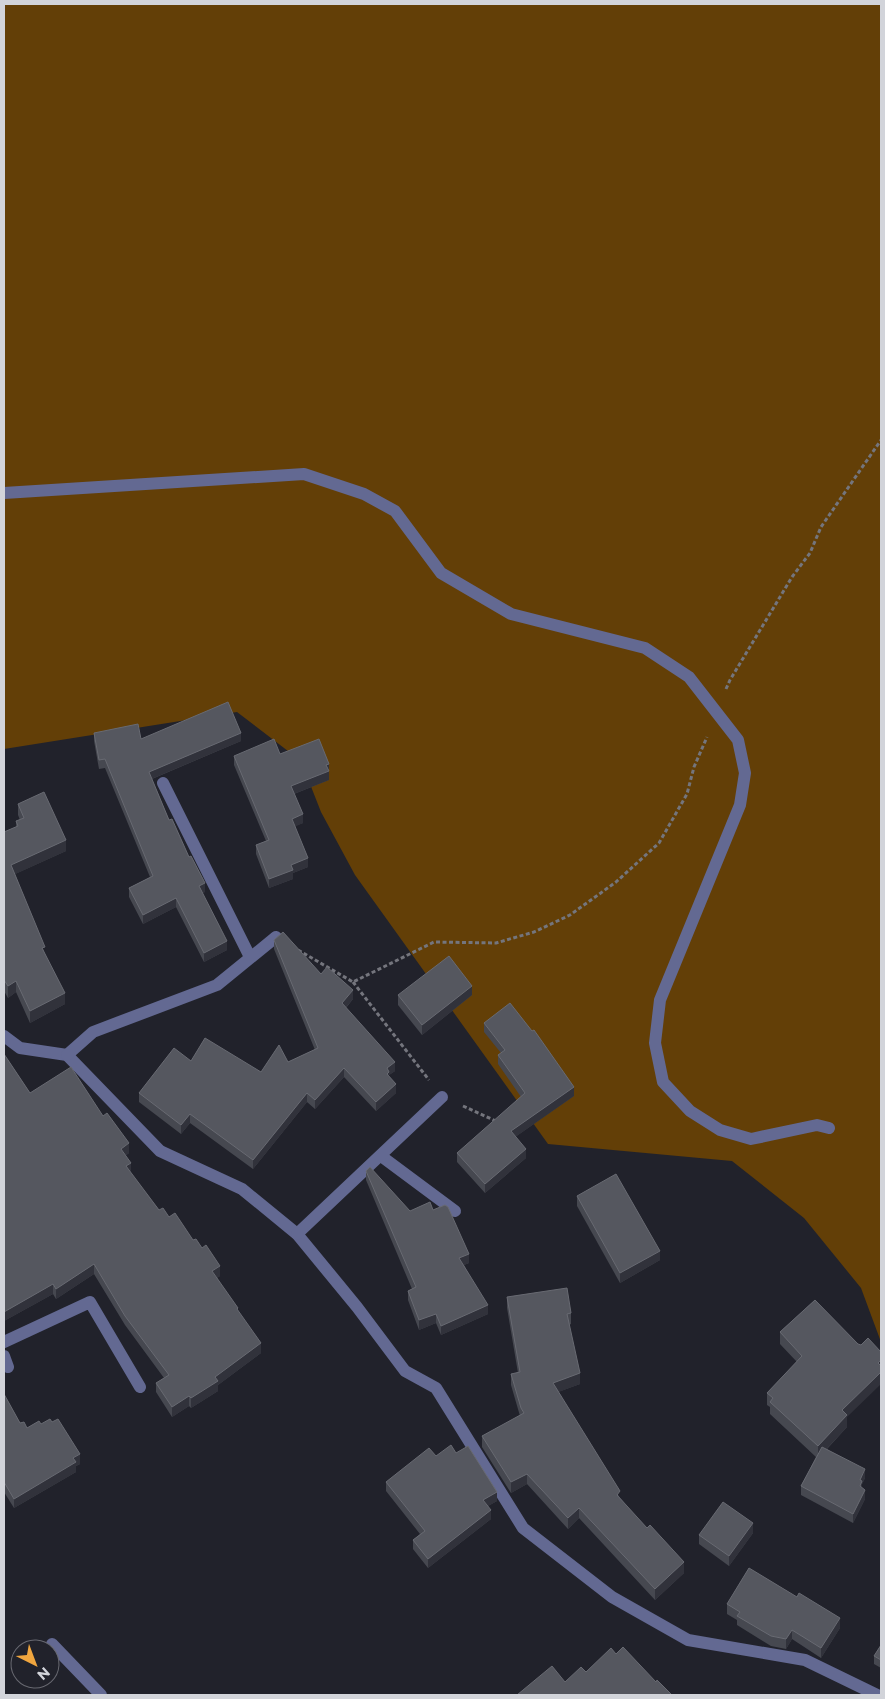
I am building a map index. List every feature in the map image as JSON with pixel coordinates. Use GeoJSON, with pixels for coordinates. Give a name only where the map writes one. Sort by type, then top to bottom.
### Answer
{"type":"FeatureCollection","features":[{"type":"Feature","properties":{"kind":"street"},"geometry":{"type":"LineString","coordinates":[[4,493],[304,474],[364,494],[395,511],[440,573],[511,614],[645,648],[689,677],[738,740],[746,773],[740,805],[660,1000],[655,1043],[663,1082],[690,1111],[720,1130],[752,1139],[817,1125],[829,1128]]}},
{"type":"Feature","properties":{"kind":"street"},"geometry":{"type":"LineString","coordinates":[[163,783],[250,957]]}},
{"type":"Feature","properties":{"kind":"street"},"geometry":{"type":"LineString","coordinates":[[67,1056],[93,1032],[217,985],[276,937]]}},
{"type":"Feature","properties":{"kind":"street"},"geometry":{"type":"LineString","coordinates":[[4,1036],[20,1048],[67,1056],[160,1151],[242,1189],[297,1234],[357,1307],[405,1371],[436,1388],[523,1528],[612,1597],[688,1640],[806,1660],[877,1695]]}},
{"type":"Feature","properties":{"kind":"street"},"geometry":{"type":"LineString","coordinates":[[297,1234],[442,1097]]}},
{"type":"Feature","properties":{"kind":"street"},"geometry":{"type":"LineString","coordinates":[[381,1156],[454,1211]]}},
{"type":"Feature","properties":{"kind":"street"},"geometry":{"type":"LineString","coordinates":[[4,1342],[90,1302],[140,1387]]}},
{"type":"Feature","properties":{"kind":"street"},"geometry":{"type":"LineString","coordinates":[[60,1652],[101,1695]]}},
{"type":"Feature","properties":{"kind":"path"},"geometry":{"type":"LineString","coordinates":[[723,697],[735,671],[792,577],[810,553],[821,527],[881,440]]}},
{"type":"Feature","properties":{"kind":"path"},"geometry":{"type":"LineString","coordinates":[[353,982],[434,942],[496,942],[534,932],[570,915],[616,882],[659,843],[687,794],[694,767],[709,732]]}},
{"type":"Feature","properties":{"kind":"path"},"geometry":{"type":"LineString","coordinates":[[276,937],[353,982],[442,1097],[504,1124]]}},
{"type":"Feature","properties":{"kind":"shaded area"},"geometry":{"type":"Polygon","coordinates":[[[4,4],[881,4],[881,1342],[861,1288],[804,1218],[732,1161],[548,1144],[355,875],[321,812],[301,761],[237,712],[4,749],[4,4]]]}},
{"type":"Feature","properties":{"kind":"building"},"geometry":{"type":"Polygon","coordinates":[[[228,702],[241,733],[149,772],[169,820],[172,819],[189,857],[191,856],[205,883],[199,886],[227,941],[204,953],[176,898],[143,915],[129,888],[153,876],[105,759],[99,760],[94,733],[138,724],[141,739],[228,702]]]}},
{"type":"Feature","properties":{"kind":"building"},"geometry":{"type":"Polygon","coordinates":[[[274,739],[280,754],[319,739],[329,764],[326,765],[329,771],[291,786],[303,814],[292,819],[308,858],[291,865],[293,870],[269,879],[256,845],[269,840],[234,756],[274,739]]]}},
{"type":"Feature","properties":{"kind":"building"},"geometry":{"type":"Polygon","coordinates":[[[44,792],[66,840],[11,865],[45,947],[42,948],[65,993],[30,1011],[16,981],[8,986],[4,980],[4,832],[18,826],[16,821],[24,818],[18,804],[44,792]]]}},
{"type":"Feature","properties":{"kind":"building"},"geometry":{"type":"Polygon","coordinates":[[[283,932],[321,974],[327,967],[353,990],[342,1003],[395,1062],[387,1068],[389,1072],[387,1074],[396,1084],[376,1102],[344,1068],[315,1100],[307,1093],[253,1160],[190,1114],[181,1125],[139,1093],[174,1048],[191,1061],[205,1038],[261,1072],[279,1045],[288,1062],[318,1048],[274,940],[283,932]]]}},
{"type":"Feature","properties":{"kind":"building"},"geometry":{"type":"Polygon","coordinates":[[[449,956],[472,986],[422,1025],[398,995],[449,956]]]}},
{"type":"Feature","properties":{"kind":"building"},"geometry":{"type":"Polygon","coordinates":[[[510,1003],[532,1031],[534,1030],[574,1087],[511,1131],[526,1149],[485,1184],[457,1153],[525,1093],[498,1055],[505,1050],[484,1023],[510,1003]]]}},
{"type":"Feature","properties":{"kind":"building"},"geometry":{"type":"Polygon","coordinates":[[[4,1054],[30,1093],[71,1067],[103,1116],[107,1113],[129,1143],[121,1149],[131,1163],[126,1166],[159,1210],[163,1208],[169,1217],[175,1213],[193,1240],[196,1239],[202,1248],[206,1245],[220,1266],[212,1271],[261,1343],[215,1377],[218,1381],[191,1398],[189,1396],[172,1407],[156,1383],[169,1375],[125,1316],[94,1264],[56,1289],[53,1284],[4,1312],[4,1054]]]}},
{"type":"Feature","properties":{"kind":"building"},"geometry":{"type":"Polygon","coordinates":[[[370,1167],[410,1211],[430,1202],[433,1210],[445,1205],[448,1207],[469,1254],[459,1258],[488,1305],[441,1326],[436,1314],[419,1320],[408,1291],[416,1287],[366,1171],[370,1167]]]}},
{"type":"Feature","properties":{"kind":"building"},"geometry":{"type":"Polygon","coordinates":[[[616,1174],[660,1251],[620,1273],[577,1196],[616,1174]]]}},
{"type":"Feature","properties":{"kind":"building"},"geometry":{"type":"Polygon","coordinates":[[[567,1288],[571,1313],[567,1314],[580,1373],[553,1383],[620,1491],[617,1495],[647,1528],[650,1525],[684,1562],[655,1589],[579,1508],[568,1518],[527,1474],[511,1482],[482,1436],[524,1413],[511,1374],[520,1372],[507,1297],[567,1288]]]}},
{"type":"Feature","properties":{"kind":"building"},"geometry":{"type":"Polygon","coordinates":[[[815,1300],[858,1344],[861,1345],[868,1338],[881,1352],[881,1360],[878,1363],[881,1366],[881,1372],[842,1410],[847,1415],[818,1446],[770,1402],[773,1398],[767,1393],[802,1356],[780,1332],[815,1300]]]}},
{"type":"Feature","properties":{"kind":"building"},"geometry":{"type":"Polygon","coordinates":[[[4,1394],[20,1423],[24,1422],[27,1428],[39,1421],[41,1424],[50,1419],[52,1422],[58,1419],[80,1454],[73,1458],[76,1462],[14,1499],[4,1482],[4,1394]]]}},
{"type":"Feature","properties":{"kind":"building"},"geometry":{"type":"Polygon","coordinates":[[[451,1445],[456,1453],[468,1446],[497,1492],[483,1500],[491,1510],[428,1559],[413,1540],[425,1531],[386,1482],[429,1448],[436,1456],[451,1445]]]}},
{"type":"Feature","properties":{"kind":"building"},"geometry":{"type":"Polygon","coordinates":[[[822,1447],[865,1469],[860,1480],[862,1481],[860,1486],[865,1490],[853,1514],[801,1486],[822,1447]]]}},
{"type":"Feature","properties":{"kind":"building"},"geometry":{"type":"Polygon","coordinates":[[[723,1502],[753,1523],[729,1556],[699,1535],[723,1502]]]}},
{"type":"Feature","properties":{"kind":"building"},"geometry":{"type":"Polygon","coordinates":[[[749,1568],[797,1597],[799,1593],[840,1618],[821,1648],[792,1630],[786,1639],[771,1636],[737,1616],[740,1612],[727,1604],[749,1568]]]}},
{"type":"Feature","properties":{"kind":"building"},"geometry":{"type":"Polygon","coordinates":[[[881,1645],[881,1660],[874,1656],[881,1645]]]}},
{"type":"Feature","properties":{"kind":"building"},"geometry":{"type":"Polygon","coordinates":[[[623,1647],[656,1682],[657,1680],[672,1695],[517,1695],[552,1666],[565,1682],[581,1667],[586,1672],[611,1648],[616,1654],[623,1647]]]}}]}
